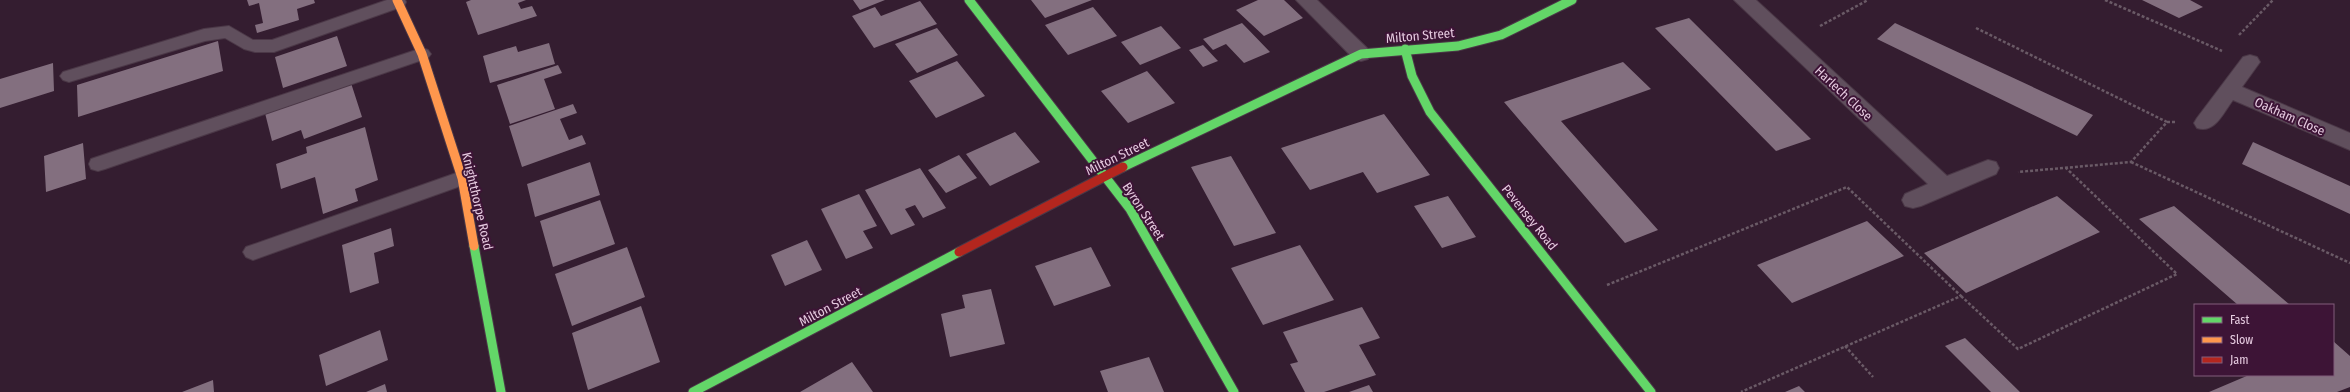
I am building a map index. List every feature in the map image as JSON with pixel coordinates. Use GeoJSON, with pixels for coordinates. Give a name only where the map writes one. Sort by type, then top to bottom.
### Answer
{"type":"FeatureCollection","features":[{"type":"Feature","properties":{"kind":"street","name":"Byron Street"},"geometry":{"type":"LineString","coordinates":[[969,0],[1130,209],[1234,392]]}},
{"type":"Feature","properties":{"kind":"street"},"geometry":{"type":"LineString","coordinates":[[1306,0],[1361,54]]}},
{"type":"Feature","properties":{"kind":"street","name":"Milton Street"},"geometry":{"type":"LineString","coordinates":[[693,392],[1104,176],[1361,54],[1405,49],[1458,46],[1501,35],[1572,0]]}},
{"type":"Feature","properties":{"kind":"street","name":"Harlech Close"},"geometry":{"type":"LineString","coordinates":[[1744,0],[1945,186]]}},
{"type":"Feature","properties":{"kind":"street","name":"Knightthorpe Road"},"geometry":{"type":"LineString","coordinates":[[397,1],[422,54],[462,178],[501,392]]}},
{"type":"Feature","properties":{"kind":"street","name":"Pevensey Road"},"geometry":{"type":"LineString","coordinates":[[1405,49],[1412,76],[1430,112],[1651,392]]}},
{"type":"Feature","properties":{"kind":"street"},"geometry":{"type":"LineString","coordinates":[[2204,123],[2250,62]]}},
{"type":"Feature","properties":{"kind":"street","name":"Oakham Close"},"geometry":{"type":"LineString","coordinates":[[2229,90],[2350,142]]}},
{"type":"Feature","properties":{"kind":"street"},"geometry":{"type":"LineString","coordinates":[[1913,200],[1988,168]]}},
{"type":"Feature","properties":{"kind":"lane"},"geometry":{"type":"LineString","coordinates":[[69,76],[204,35],[229,32],[245,45],[256,48],[274,46],[397,1]]}},
{"type":"Feature","properties":{"kind":"lane"},"geometry":{"type":"LineString","coordinates":[[98,164],[422,54]]}},
{"type":"Feature","properties":{"kind":"lane"},"geometry":{"type":"LineString","coordinates":[[253,252],[462,178]]}},
{"type":"Feature","properties":{"kind":"path"},"geometry":{"type":"LineString","coordinates":[[1820,26],[1868,0]]}},
{"type":"Feature","properties":{"kind":"path"},"geometry":{"type":"LineString","coordinates":[[2105,0],[2250,62]]}},
{"type":"Feature","properties":{"kind":"path"},"geometry":{"type":"LineString","coordinates":[[2224,51],[2273,0]]}},
{"type":"Feature","properties":{"kind":"path"},"geometry":{"type":"LineString","coordinates":[[1976,28],[2167,122],[2131,162]]}},
{"type":"Feature","properties":{"kind":"path"},"geometry":{"type":"LineString","coordinates":[[1988,168],[2012,172],[2131,162],[2350,263]]}},
{"type":"Feature","properties":{"kind":"path"},"geometry":{"type":"LineString","coordinates":[[1577,297],[1847,187],[2018,349],[2177,274],[2066,168]]}},
{"type":"Feature","properties":{"kind":"path"},"geometry":{"type":"LineString","coordinates":[[1741,392],[1961,296]]}},
{"type":"Feature","properties":{"kind":"path"},"geometry":{"type":"LineString","coordinates":[[1845,346],[1873,377]]}},
{"type":"Feature","properties":{"kind":"building"},"geometry":{"type":"Polygon","coordinates":[[[247,0],[314,0],[315,3],[297,9],[299,20],[257,33],[255,25],[263,23],[259,3],[249,6],[247,0]]]}},
{"type":"Feature","properties":{"kind":"building"},"geometry":{"type":"Polygon","coordinates":[[[471,0],[526,0],[518,3],[521,9],[532,6],[537,16],[478,35],[466,2],[471,0]]]}},
{"type":"Feature","properties":{"kind":"building"},"geometry":{"type":"Polygon","coordinates":[[[853,0],[885,0],[860,10],[853,0]]]}},
{"type":"Feature","properties":{"kind":"building"},"geometry":{"type":"Polygon","coordinates":[[[1031,0],[1092,0],[1045,18],[1031,0]]]}},
{"type":"Feature","properties":{"kind":"building"},"geometry":{"type":"Polygon","coordinates":[[[1258,0],[1284,0],[1303,18],[1264,36],[1236,10],[1258,0]]]}},
{"type":"Feature","properties":{"kind":"building"},"geometry":{"type":"Polygon","coordinates":[[[2142,0],[2190,0],[2203,7],[2179,18],[2142,0]]]}},
{"type":"Feature","properties":{"kind":"building"},"geometry":{"type":"Polygon","coordinates":[[[920,1],[937,24],[874,48],[852,16],[875,7],[881,16],[920,1]]]}},
{"type":"Feature","properties":{"kind":"building"},"geometry":{"type":"Polygon","coordinates":[[[1093,7],[1117,36],[1068,55],[1045,25],[1093,7]]]}},
{"type":"Feature","properties":{"kind":"building"},"geometry":{"type":"Polygon","coordinates":[[[1689,18],[1811,139],[1776,151],[1655,28],[1689,18]]]}},
{"type":"Feature","properties":{"kind":"building"},"geometry":{"type":"Polygon","coordinates":[[[1242,23],[1270,52],[1244,63],[1226,44],[1213,50],[1203,39],[1242,23]]]}},
{"type":"Feature","properties":{"kind":"building"},"geometry":{"type":"Polygon","coordinates":[[[1895,23],[2093,115],[2077,136],[1877,39],[1895,23]]]}},
{"type":"Feature","properties":{"kind":"building"},"geometry":{"type":"Polygon","coordinates":[[[1161,26],[1181,48],[1140,65],[1121,42],[1161,26]]]}},
{"type":"Feature","properties":{"kind":"building"},"geometry":{"type":"Polygon","coordinates":[[[937,28],[958,55],[917,73],[895,44],[937,28]]]}},
{"type":"Feature","properties":{"kind":"building"},"geometry":{"type":"Polygon","coordinates":[[[337,36],[347,66],[283,88],[275,57],[337,36]]]}},
{"type":"Feature","properties":{"kind":"building"},"geometry":{"type":"Polygon","coordinates":[[[218,41],[223,71],[78,117],[77,85],[218,41]]]}},
{"type":"Feature","properties":{"kind":"building"},"geometry":{"type":"Polygon","coordinates":[[[549,43],[555,64],[490,83],[483,56],[516,46],[518,52],[549,43]]]}},
{"type":"Feature","properties":{"kind":"building"},"geometry":{"type":"Polygon","coordinates":[[[1203,45],[1218,61],[1203,67],[1189,50],[1203,45]]]}},
{"type":"Feature","properties":{"kind":"building"},"geometry":{"type":"Polygon","coordinates":[[[957,61],[985,96],[936,118],[909,81],[957,61]]]}},
{"type":"Feature","properties":{"kind":"building"},"geometry":{"type":"Polygon","coordinates":[[[1623,62],[1651,89],[1561,121],[1658,230],[1625,243],[1504,102],[1623,62]]]}},
{"type":"Feature","properties":{"kind":"building"},"geometry":{"type":"Polygon","coordinates":[[[53,63],[54,91],[0,108],[0,79],[53,63]]]}},
{"type":"Feature","properties":{"kind":"building"},"geometry":{"type":"Polygon","coordinates":[[[558,65],[562,73],[544,79],[555,109],[510,124],[497,85],[558,65]]]}},
{"type":"Feature","properties":{"kind":"building"},"geometry":{"type":"Polygon","coordinates":[[[1147,71],[1175,103],[1128,123],[1101,91],[1147,71]]]}},
{"type":"Feature","properties":{"kind":"building"},"geometry":{"type":"Polygon","coordinates":[[[351,83],[362,117],[304,139],[301,130],[272,141],[265,113],[351,83]]]}},
{"type":"Feature","properties":{"kind":"building"},"geometry":{"type":"Polygon","coordinates":[[[573,104],[577,113],[560,119],[569,140],[582,135],[586,144],[522,167],[509,126],[573,104]]]}},
{"type":"Feature","properties":{"kind":"building"},"geometry":{"type":"Polygon","coordinates":[[[1384,114],[1430,175],[1377,193],[1363,172],[1310,190],[1281,148],[1384,114]]]}},
{"type":"Feature","properties":{"kind":"building"},"geometry":{"type":"Polygon","coordinates":[[[365,127],[378,180],[355,189],[358,201],[323,214],[315,177],[281,189],[276,164],[307,153],[306,147],[365,127]]]}},
{"type":"Feature","properties":{"kind":"building"},"geometry":{"type":"Polygon","coordinates":[[[1015,132],[1040,162],[990,186],[966,154],[1015,132]]]}},
{"type":"Feature","properties":{"kind":"building"},"geometry":{"type":"Polygon","coordinates":[[[2253,142],[2350,186],[2350,214],[2242,164],[2253,142]]]}},
{"type":"Feature","properties":{"kind":"building"},"geometry":{"type":"Polygon","coordinates":[[[83,143],[86,179],[46,192],[44,156],[83,143]]]}},
{"type":"Feature","properties":{"kind":"building"},"geometry":{"type":"Polygon","coordinates":[[[959,155],[977,178],[946,193],[928,170],[959,155]]]}},
{"type":"Feature","properties":{"kind":"building"},"geometry":{"type":"Polygon","coordinates":[[[1231,156],[1276,233],[1234,246],[1191,167],[1231,156]]]}},
{"type":"Feature","properties":{"kind":"building"},"geometry":{"type":"Polygon","coordinates":[[[590,162],[600,195],[535,217],[527,184],[590,162]]]}},
{"type":"Feature","properties":{"kind":"building"},"geometry":{"type":"Polygon","coordinates":[[[920,168],[946,208],[923,218],[915,205],[905,209],[915,225],[891,235],[865,190],[920,168]]]}},
{"type":"Feature","properties":{"kind":"building"},"geometry":{"type":"Polygon","coordinates":[[[859,194],[877,226],[863,231],[873,248],[846,259],[821,209],[859,194]]]}},
{"type":"Feature","properties":{"kind":"building"},"geometry":{"type":"Polygon","coordinates":[[[1448,196],[1476,237],[1442,248],[1414,206],[1448,196]]]}},
{"type":"Feature","properties":{"kind":"building"},"geometry":{"type":"Polygon","coordinates":[[[2057,196],[2100,232],[1966,293],[1924,253],[2057,196]]]}},
{"type":"Feature","properties":{"kind":"building"},"geometry":{"type":"Polygon","coordinates":[[[600,200],[615,244],[553,267],[540,221],[600,200]]]}},
{"type":"Feature","properties":{"kind":"building"},"geometry":{"type":"Polygon","coordinates":[[[2174,206],[2289,304],[2237,304],[2139,219],[2174,206]]]}},
{"type":"Feature","properties":{"kind":"building"},"geometry":{"type":"Polygon","coordinates":[[[1867,221],[1904,256],[1792,303],[1757,265],[1867,221]]]}},
{"type":"Feature","properties":{"kind":"building"},"geometry":{"type":"Polygon","coordinates":[[[391,228],[394,246],[374,253],[379,283],[350,293],[342,245],[391,228]]]}},
{"type":"Feature","properties":{"kind":"building"},"geometry":{"type":"Polygon","coordinates":[[[807,240],[822,270],[785,286],[771,255],[807,240]]]}},
{"type":"Feature","properties":{"kind":"building"},"geometry":{"type":"Polygon","coordinates":[[[1300,245],[1334,300],[1263,325],[1231,268],[1300,245]]]}},
{"type":"Feature","properties":{"kind":"building"},"geometry":{"type":"Polygon","coordinates":[[[627,247],[645,297],[572,326],[555,274],[627,247]]]}},
{"type":"Feature","properties":{"kind":"building"},"geometry":{"type":"Polygon","coordinates":[[[1091,247],[1111,286],[1054,306],[1035,266],[1091,247]]]}},
{"type":"Feature","properties":{"kind":"building"},"geometry":{"type":"Polygon","coordinates":[[[991,289],[1005,344],[950,357],[941,314],[965,308],[962,295],[991,289]]]}},
{"type":"Feature","properties":{"kind":"building"},"geometry":{"type":"Polygon","coordinates":[[[641,306],[660,362],[588,390],[572,333],[641,306]]]}},
{"type":"Feature","properties":{"kind":"building"},"geometry":{"type":"Polygon","coordinates":[[[1362,307],[1380,338],[1359,345],[1376,375],[1324,392],[1305,392],[1290,364],[1298,362],[1283,332],[1362,307]]]}},
{"type":"Feature","properties":{"kind":"building"},"geometry":{"type":"Polygon","coordinates":[[[380,330],[388,360],[326,386],[319,355],[380,330]]]}},
{"type":"Feature","properties":{"kind":"building"},"geometry":{"type":"Polygon","coordinates":[[[1965,338],[2020,392],[1991,392],[1945,346],[1965,338]]]}},
{"type":"Feature","properties":{"kind":"building"},"geometry":{"type":"Polygon","coordinates":[[[2334,342],[2350,356],[2350,387],[2337,392],[2209,392],[2247,376],[2334,376],[2334,342]]]}},
{"type":"Feature","properties":{"kind":"building"},"geometry":{"type":"Polygon","coordinates":[[[1149,357],[1164,392],[1108,392],[1100,371],[1149,357]]]}},
{"type":"Feature","properties":{"kind":"building"},"geometry":{"type":"Polygon","coordinates":[[[852,362],[873,392],[800,392],[852,362]]]}},
{"type":"Feature","properties":{"kind":"building"},"geometry":{"type":"Polygon","coordinates":[[[213,380],[214,392],[182,392],[213,380]]]}},
{"type":"Feature","properties":{"kind":"building"},"geometry":{"type":"Polygon","coordinates":[[[385,384],[387,392],[366,392],[385,384]]]}},
{"type":"Feature","properties":{"kind":"building"},"geometry":{"type":"Polygon","coordinates":[[[1369,385],[1373,392],[1349,392],[1369,385]]]}},
{"type":"Feature","properties":{"kind":"building"},"geometry":{"type":"Polygon","coordinates":[[[1799,386],[1805,392],[1785,392],[1799,386]]]}},
{"type":"Feature","properties":{"kind":"traffic: fast"},"geometry":{"type":"LineString","coordinates":[[969,0],[1130,209],[1234,392]]}},
{"type":"Feature","properties":{"kind":"traffic: fast"},"geometry":{"type":"LineString","coordinates":[[1123,167],[1361,54],[1458,46],[1501,35],[1572,0]]}},
{"type":"Feature","properties":{"kind":"traffic: fast"},"geometry":{"type":"LineString","coordinates":[[1405,49],[1412,76],[1430,112],[1651,392]]}},
{"type":"Feature","properties":{"kind":"traffic: fast"},"geometry":{"type":"LineString","coordinates":[[474,246],[501,392]]}},
{"type":"Feature","properties":{"kind":"traffic: fast"},"geometry":{"type":"LineString","coordinates":[[693,392],[959,252]]}},
{"type":"Feature","properties":{"kind":"traffic: slow"},"geometry":{"type":"LineString","coordinates":[[397,0],[422,54],[462,178],[474,246]]}},
{"type":"Feature","properties":{"kind":"traffic: jam"},"geometry":{"type":"LineString","coordinates":[[959,252],[1123,167]]}}]}
